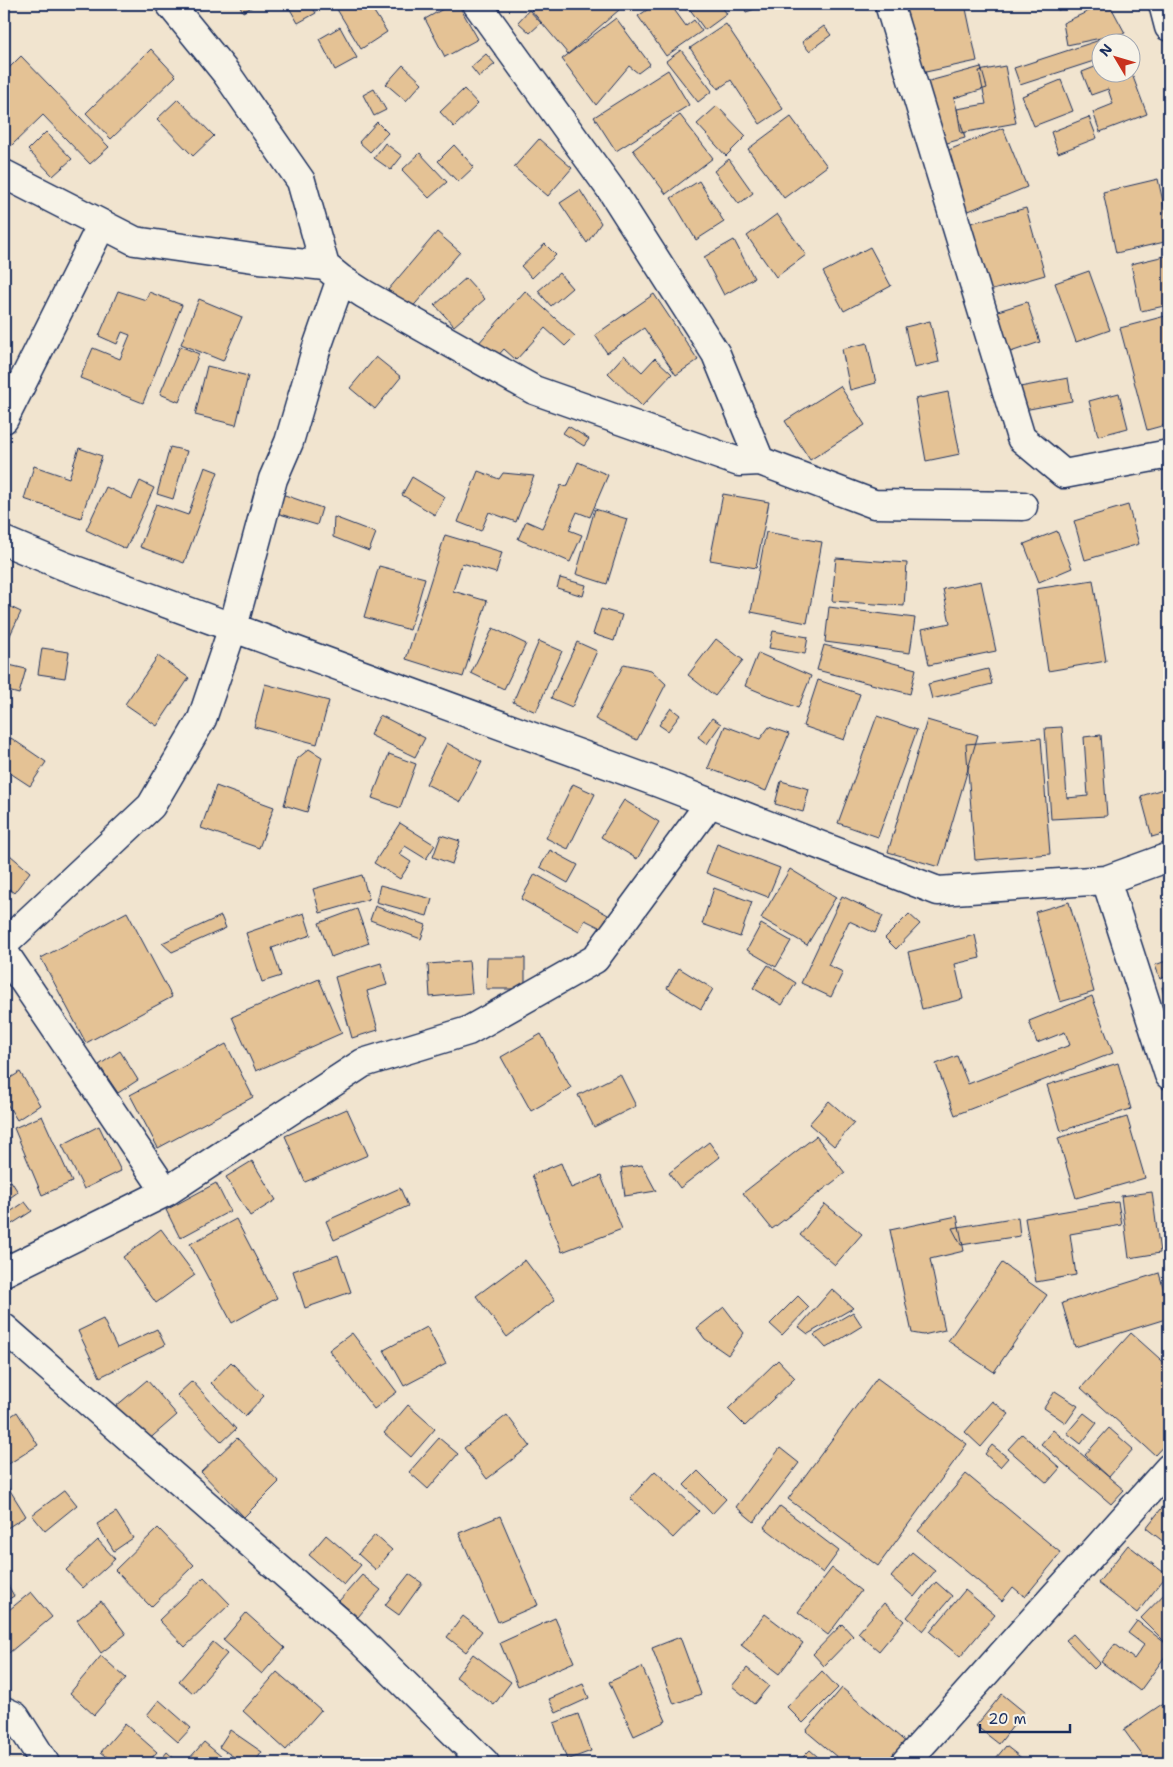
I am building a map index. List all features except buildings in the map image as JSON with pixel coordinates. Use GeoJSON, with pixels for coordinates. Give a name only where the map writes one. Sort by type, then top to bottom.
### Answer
{"type":"FeatureCollection","features":[{"type":"Feature","properties":{"kind":"street"},"geometry":{"type":"LineString","coordinates":[[4,944],[151,806],[202,718],[233,627],[273,479],[289,442],[316,350],[333,272],[301,181],[226,74],[170,4]]}},
{"type":"Feature","properties":{"kind":"street"},"geometry":{"type":"LineString","coordinates":[[477,4],[612,192],[716,354],[760,462]]}},
{"type":"Feature","properties":{"kind":"street"},"geometry":{"type":"LineString","coordinates":[[889,4],[1021,438],[1064,474],[1169,454]]}},
{"type":"Feature","properties":{"kind":"street"},"geometry":{"type":"LineString","coordinates":[[1163,4],[1169,27]]}},
{"type":"Feature","properties":{"kind":"street"},"geometry":{"type":"LineString","coordinates":[[4,174],[135,241],[260,258],[333,272],[364,294],[534,390],[739,462],[760,462],[874,504],[1023,506]]}},
{"type":"Feature","properties":{"kind":"street"},"geometry":{"type":"LineString","coordinates":[[4,419],[102,224]]}},
{"type":"Feature","properties":{"kind":"street"},"geometry":{"type":"LineString","coordinates":[[4,541],[73,569],[710,803],[938,891],[1106,880],[1169,857]]}},
{"type":"Feature","properties":{"kind":"street"},"geometry":{"type":"LineString","coordinates":[[4,1272],[166,1192],[363,1063],[468,1031],[595,960],[710,803]]}},
{"type":"Feature","properties":{"kind":"street"},"geometry":{"type":"LineString","coordinates":[[1106,880],[1169,1075]]}},
{"type":"Feature","properties":{"kind":"street"},"geometry":{"type":"LineString","coordinates":[[4,952],[166,1192]]}},
{"type":"Feature","properties":{"kind":"street"},"geometry":{"type":"LineString","coordinates":[[4,1328],[356,1636],[485,1763]]}},
{"type":"Feature","properties":{"kind":"street"},"geometry":{"type":"LineString","coordinates":[[904,1763],[1169,1468]]}},
{"type":"Feature","properties":{"kind":"street"},"geometry":{"type":"LineString","coordinates":[[4,1711],[14,1716],[46,1763]]}}]}
